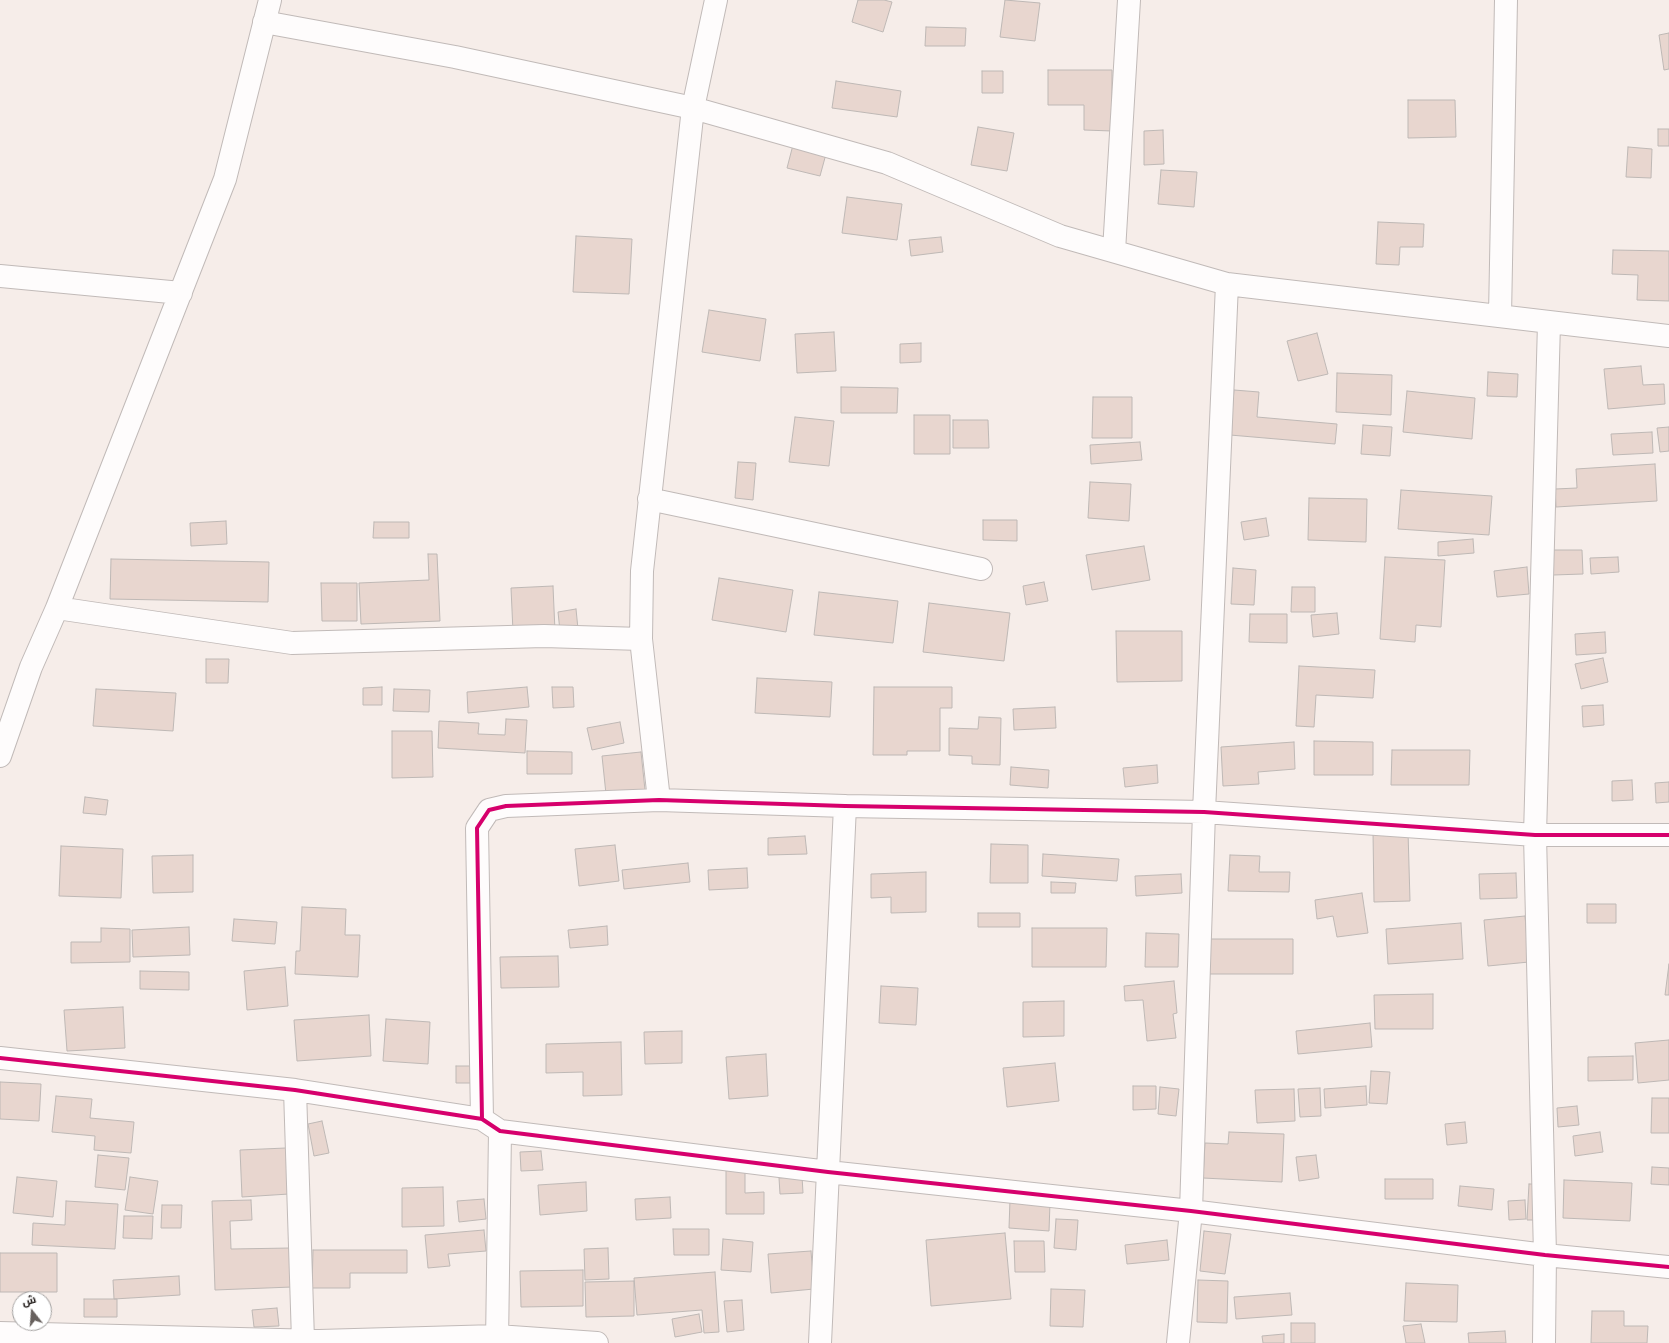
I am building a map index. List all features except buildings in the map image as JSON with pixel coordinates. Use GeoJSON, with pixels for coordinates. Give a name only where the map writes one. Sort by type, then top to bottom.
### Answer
{"type":"FeatureCollection","features":[{"type":"Feature","properties":{"kind":"street"},"geometry":{"type":"LineString","coordinates":[[0,756],[31,667],[57,608],[225,179],[270,0]]}},
{"type":"Feature","properties":{"kind":"street"},"geometry":{"type":"LineString","coordinates":[[659,800],[641,639],[642,571],[693,108],[716,0]]}},
{"type":"Feature","properties":{"kind":"street"},"geometry":{"type":"LineString","coordinates":[[1114,252],[1129,0]]}},
{"type":"Feature","properties":{"kind":"street"},"geometry":{"type":"LineString","coordinates":[[1500,316],[1506,0]]}},
{"type":"Feature","properties":{"kind":"street"},"geometry":{"type":"LineString","coordinates":[[264,22],[455,57],[693,108],[887,163],[1060,236],[1227,284],[1669,336]]}},
{"type":"Feature","properties":{"kind":"street"},"geometry":{"type":"LineString","coordinates":[[0,276],[181,292]]}},
{"type":"Feature","properties":{"kind":"street"},"geometry":{"type":"LineString","coordinates":[[1178,1343],[1190,1211],[1204,812],[1227,284]]}},
{"type":"Feature","properties":{"kind":"street"},"geometry":{"type":"LineString","coordinates":[[1544,1343],[1545,1255],[1536,835],[1549,323]]}},
{"type":"Feature","properties":{"kind":"street"},"geometry":{"type":"LineString","coordinates":[[649,499],[981,569]]}},
{"type":"Feature","properties":{"kind":"street"},"geometry":{"type":"LineString","coordinates":[[57,608],[292,643],[544,636],[641,639]]}},
{"type":"Feature","properties":{"kind":"street"},"geometry":{"type":"LineString","coordinates":[[482,1119],[477,828],[489,810],[506,806],[659,800],[845,806],[1204,812],[1536,835],[1669,835]]}},
{"type":"Feature","properties":{"kind":"street"},"geometry":{"type":"LineString","coordinates":[[820,1343],[845,806]]}},
{"type":"Feature","properties":{"kind":"street"},"geometry":{"type":"LineString","coordinates":[[0,1058],[296,1090],[482,1119],[500,1131],[828,1172],[1190,1211],[1545,1255],[1669,1268]]}},
{"type":"Feature","properties":{"kind":"street"},"geometry":{"type":"LineString","coordinates":[[296,1090],[299,1341]]}},
{"type":"Feature","properties":{"kind":"street"},"geometry":{"type":"LineString","coordinates":[[497,1339],[500,1131]]}},
{"type":"Feature","properties":{"kind":"street"},"geometry":{"type":"LineString","coordinates":[[0,1333],[299,1341],[497,1339],[597,1343]]}},
{"type":"Feature","properties":{"kind":"cycle path"},"geometry":{"type":"LineString","coordinates":[[482,1119],[477,828],[489,810],[506,806],[659,800],[845,806],[1204,812],[1535,835],[1669,835]]}},
{"type":"Feature","properties":{"kind":"cycle path"},"geometry":{"type":"LineString","coordinates":[[0,1058],[295,1090],[482,1119],[500,1131],[828,1172],[1191,1211],[1545,1255],[1669,1267]]}}]}
